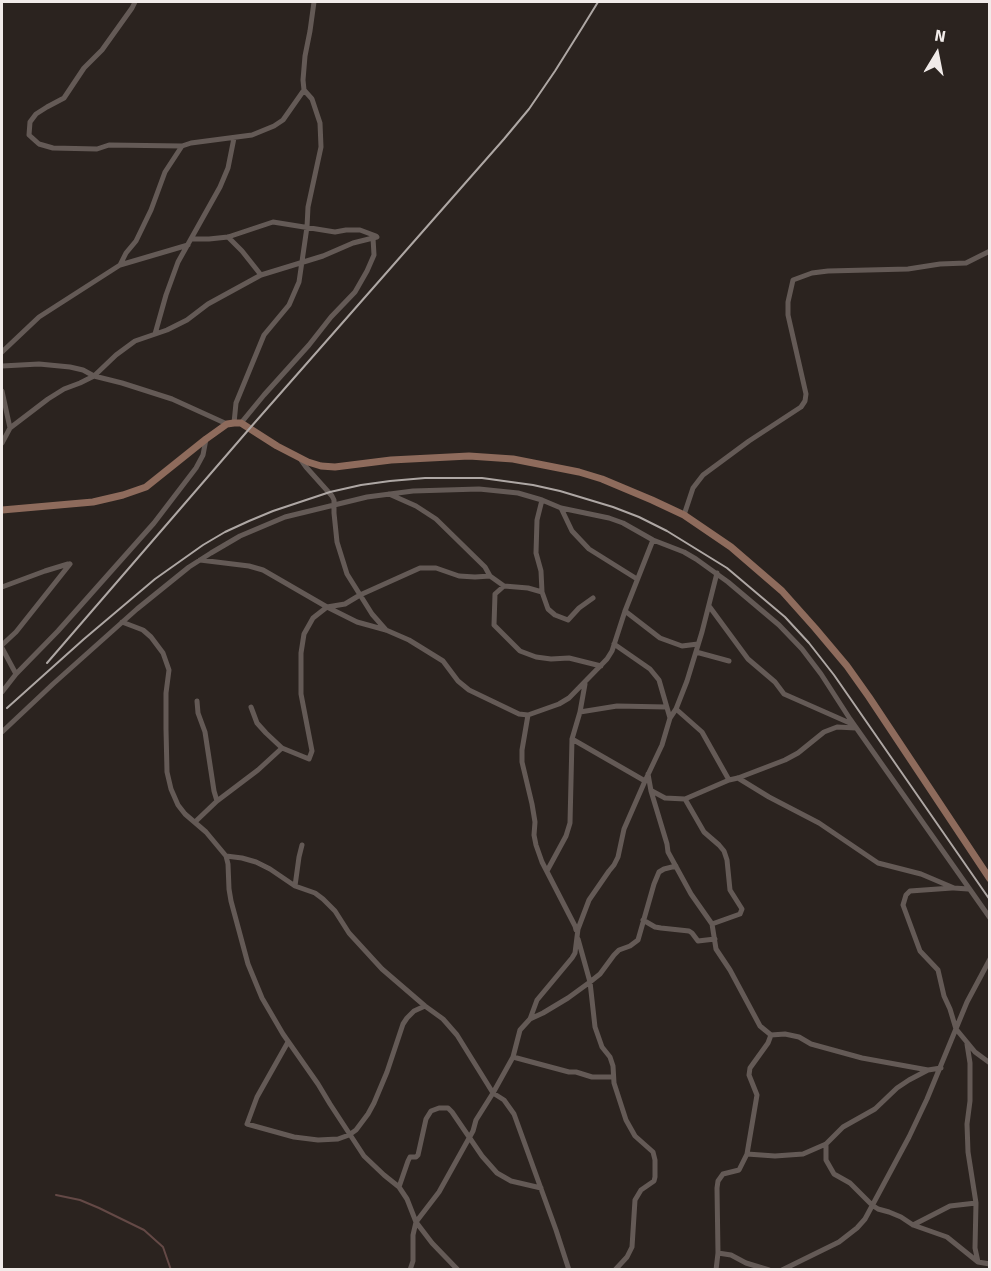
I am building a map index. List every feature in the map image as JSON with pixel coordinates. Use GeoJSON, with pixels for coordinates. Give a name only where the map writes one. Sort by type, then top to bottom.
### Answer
{"type":"FeatureCollection","features":[{"type":"Feature","properties":{"kind":"street"},"geometry":{"type":"LineString","coordinates":[[135,2],[102,51],[84,68],[64,98],[36,114],[30,122],[29,135],[39,144],[53,148],[97,149],[109,145],[182,146],[252,135],[274,126],[283,120],[304,90],[304,57],[314,2]]}},
{"type":"Feature","properties":{"kind":"street"},"geometry":{"type":"LineString","coordinates":[[234,423],[237,403],[264,335],[289,305],[299,282],[308,207],[321,147],[320,123],[312,99],[304,90]]}},
{"type":"Feature","properties":{"kind":"street"},"geometry":{"type":"LineString","coordinates":[[154,334],[172,275],[228,168],[234,138]]}},
{"type":"Feature","properties":{"kind":"street"},"geometry":{"type":"LineString","coordinates":[[120,265],[136,241],[151,210],[165,172],[182,146]]}},
{"type":"Feature","properties":{"kind":"street"},"geometry":{"type":"LineString","coordinates":[[2,443],[10,428],[64,390],[94,376],[135,341],[187,320],[208,304],[261,275],[377,237],[360,231],[335,232],[273,222],[228,237],[191,239]]}},
{"type":"Feature","properties":{"kind":"street"},"geometry":{"type":"LineString","coordinates":[[228,237],[261,275]]}},
{"type":"Feature","properties":{"kind":"street"},"geometry":{"type":"LineString","coordinates":[[2,510],[93,502],[146,487],[157,480],[206,439],[234,423],[303,351],[355,292],[368,271],[374,255],[373,238]]}},
{"type":"Feature","properties":{"kind":"street"},"geometry":{"type":"LineString","coordinates":[[2,349],[39,317],[120,265],[188,245]]}},
{"type":"Feature","properties":{"kind":"street"},"geometry":{"type":"LineString","coordinates":[[684,515],[693,488],[702,476],[749,441],[801,407],[805,401],[806,394],[788,315],[788,302],[793,280],[812,273],[828,271],[908,269],[966,263],[990,251]]}},
{"type":"Feature","properties":{"kind":"street"},"geometry":{"type":"LineString","coordinates":[[2,366],[39,363],[83,370],[94,376],[172,399],[234,423],[300,458],[321,466],[335,467],[415,458],[469,456],[513,459],[602,479],[684,515],[731,547],[782,591],[847,666],[870,697],[990,879]]}},
{"type":"Feature","properties":{"kind":"street"},"geometry":{"type":"LineString","coordinates":[[2,391],[10,428]]}},
{"type":"Feature","properties":{"kind":"street"},"geometry":{"type":"LineString","coordinates":[[2,692],[154,523],[196,468],[203,455],[206,439]]}},
{"type":"Feature","properties":{"kind":"street"},"geometry":{"type":"LineString","coordinates":[[300,458],[330,492],[334,500],[337,542],[347,574],[372,614],[386,630]]}},
{"type":"Feature","properties":{"kind":"street"},"geometry":{"type":"LineString","coordinates":[[2,732],[122,622],[189,567],[240,536],[285,517],[368,496],[413,491],[478,489],[518,492],[561,508],[623,523],[653,540],[684,552],[717,573],[779,625],[802,649],[821,674],[855,727],[990,918]]}},
{"type":"Feature","properties":{"kind":"street"},"geometry":{"type":"LineString","coordinates":[[389,494],[416,506],[436,519],[485,567],[490,576],[504,585],[542,592]]}},
{"type":"Feature","properties":{"kind":"street"},"geometry":{"type":"LineString","coordinates":[[542,500],[535,541],[541,571],[542,592],[548,609],[555,615],[568,620],[593,598]]}},
{"type":"Feature","properties":{"kind":"street"},"geometry":{"type":"LineString","coordinates":[[561,508],[572,531],[589,549],[638,579]]}},
{"type":"Feature","properties":{"kind":"street"},"geometry":{"type":"LineString","coordinates":[[200,560],[263,570],[357,622],[386,630],[409,640],[443,662],[458,681],[469,690],[519,714],[528,715],[569,698],[586,683],[612,651],[653,540]]}},
{"type":"Feature","properties":{"kind":"street"},"geometry":{"type":"LineString","coordinates":[[2,587],[70,564],[16,632],[2,646],[16,674]]}},
{"type":"Feature","properties":{"kind":"street"},"geometry":{"type":"LineString","coordinates":[[251,707],[257,723],[282,748],[309,759],[312,751],[301,694],[301,653],[304,634],[313,618],[327,607],[345,604],[420,568],[436,568],[459,576],[490,576]]}},
{"type":"Feature","properties":{"kind":"street"},"geometry":{"type":"LineString","coordinates":[[410,1269],[413,1261],[413,1235],[416,1222],[440,1192],[473,1131],[476,1120],[494,1093],[513,1058],[520,1030],[530,1019],[537,1000],[575,953],[581,918],[589,900],[618,857],[624,830],[662,745],[696,652],[717,573]]}},
{"type":"Feature","properties":{"kind":"street"},"geometry":{"type":"LineString","coordinates":[[504,585],[495,594],[494,625],[520,651],[536,657],[569,658],[601,666]]}},
{"type":"Feature","properties":{"kind":"street"},"geometry":{"type":"LineString","coordinates":[[709,606],[753,665],[775,682],[784,694],[855,727]]}},
{"type":"Feature","properties":{"kind":"street"},"geometry":{"type":"LineString","coordinates":[[626,611],[660,639],[682,646],[698,644]]}},
{"type":"Feature","properties":{"kind":"street"},"geometry":{"type":"LineString","coordinates":[[122,622],[143,630],[152,637],[163,653],[169,670],[166,693],[167,772],[171,789],[185,814],[216,842],[226,856],[231,901],[248,964],[267,1008],[364,1156],[399,1187],[407,1199],[416,1222],[432,1243],[458,1269]]}},
{"type":"Feature","properties":{"kind":"street"},"geometry":{"type":"LineString","coordinates":[[614,644],[650,669],[659,680],[670,718]]}},
{"type":"Feature","properties":{"kind":"street"},"geometry":{"type":"LineString","coordinates":[[696,652],[729,661]]}},
{"type":"Feature","properties":{"kind":"street"},"geometry":{"type":"LineString","coordinates":[[547,871],[566,836],[570,823],[572,739],[586,683]]}},
{"type":"Feature","properties":{"kind":"street"},"geometry":{"type":"LineString","coordinates":[[197,700],[217,801]]}},
{"type":"Feature","properties":{"kind":"street"},"geometry":{"type":"LineString","coordinates":[[580,712],[617,706],[666,707]]}},
{"type":"Feature","properties":{"kind":"street"},"geometry":{"type":"LineString","coordinates":[[676,709],[702,732],[729,780]]}},
{"type":"Feature","properties":{"kind":"street"},"geometry":{"type":"LineString","coordinates":[[528,715],[522,762],[532,804],[536,846],[575,926],[590,982],[595,1027],[602,1047],[610,1057],[614,1083],[626,1120],[635,1136],[654,1154],[654,1181],[641,1190],[635,1200],[632,1247],[627,1257],[615,1269]]}},
{"type":"Feature","properties":{"kind":"street"},"geometry":{"type":"LineString","coordinates":[[651,791],[665,798],[685,799],[785,760],[798,753],[824,732],[837,727],[855,727]]}},
{"type":"Feature","properties":{"kind":"street"},"geometry":{"type":"LineString","coordinates":[[572,739],[645,781]]}},
{"type":"Feature","properties":{"kind":"street"},"geometry":{"type":"LineString","coordinates":[[195,822],[282,748]]}},
{"type":"Feature","properties":{"kind":"street"},"geometry":{"type":"LineString","coordinates":[[648,774],[668,852],[691,894],[712,924],[716,949],[760,1026],[771,1035],[785,1034],[799,1037],[811,1044],[862,1058],[928,1070]]}},
{"type":"Feature","properties":{"kind":"street"},"geometry":{"type":"LineString","coordinates":[[738,778],[819,823],[878,863],[921,874],[954,888]]}},
{"type":"Feature","properties":{"kind":"street"},"geometry":{"type":"LineString","coordinates":[[685,799],[704,832],[724,851],[730,890],[742,909],[740,914],[712,924]]}},
{"type":"Feature","properties":{"kind":"street"},"geometry":{"type":"LineString","coordinates":[[295,886],[302,845]]}},
{"type":"Feature","properties":{"kind":"street"},"geometry":{"type":"LineString","coordinates":[[226,856],[256,862],[295,886],[315,893],[323,899],[349,933],[382,969],[443,1019],[457,1035],[494,1093],[504,1100],[514,1114],[569,1269]]}},
{"type":"Feature","properties":{"kind":"street"},"geometry":{"type":"LineString","coordinates":[[530,1019],[590,982],[600,974],[619,950],[638,940],[658,872],[664,868],[676,866]]}},
{"type":"Feature","properties":{"kind":"street"},"geometry":{"type":"LineString","coordinates":[[968,889],[910,891],[903,905],[920,951],[938,970],[944,996],[956,1029],[967,1044],[990,1063]]}},
{"type":"Feature","properties":{"kind":"street"},"geometry":{"type":"LineString","coordinates":[[643,920],[661,928],[689,931],[698,941],[714,939]]}},
{"type":"Feature","properties":{"kind":"street"},"geometry":{"type":"LineString","coordinates":[[782,1269],[839,1242],[866,1219],[909,1137],[941,1068],[967,1002],[990,959]]}},
{"type":"Feature","properties":{"kind":"street"},"geometry":{"type":"LineString","coordinates":[[288,1042],[257,1097],[247,1124],[294,1137],[318,1140],[338,1139],[356,1130],[368,1114],[407,1018],[414,1011],[425,1006]]}},
{"type":"Feature","properties":{"kind":"street"},"geometry":{"type":"LineString","coordinates":[[716,1269],[718,1181],[723,1174],[739,1170],[747,1154],[757,1095],[749,1075],[750,1068],[771,1035]]}},
{"type":"Feature","properties":{"kind":"street"},"geometry":{"type":"LineString","coordinates":[[967,1044],[970,1063],[968,1152],[976,1203],[975,1248],[978,1262]]}},
{"type":"Feature","properties":{"kind":"street"},"geometry":{"type":"LineString","coordinates":[[513,1058],[592,1077],[613,1077]]}},
{"type":"Feature","properties":{"kind":"street"},"geometry":{"type":"LineString","coordinates":[[747,1154],[796,1155],[826,1144],[843,1127],[875,1109],[909,1080],[928,1070],[941,1068]]}},
{"type":"Feature","properties":{"kind":"street"},"geometry":{"type":"LineString","coordinates":[[399,1187],[410,1157],[418,1155],[426,1119],[431,1111],[448,1108],[488,1163],[503,1177],[540,1188]]}},
{"type":"Feature","properties":{"kind":"street"},"geometry":{"type":"LineString","coordinates":[[826,1144],[826,1160],[834,1174],[850,1184],[872,1205],[901,1217],[913,1225],[946,1237],[978,1262],[990,1264]]}},
{"type":"Feature","properties":{"kind":"street"},"geometry":{"type":"LineString","coordinates":[[913,1225],[950,1206],[976,1203]]}},
{"type":"Feature","properties":{"kind":"street"},"geometry":{"type":"LineString","coordinates":[[718,1253],[770,1269]]}},
{"type":"Feature","properties":{"kind":"waterway"},"geometry":{"type":"LineString","coordinates":[[56,1195],[80,1200],[144,1230],[163,1247],[171,1270]]}},
{"type":"Feature","properties":{"kind":"railway"},"geometry":{"type":"LineString","coordinates":[[47,663],[504,139],[529,109],[598,2]]}},
{"type":"Feature","properties":{"kind":"railway"},"geometry":{"type":"LineString","coordinates":[[7,708],[155,579],[203,545],[249,521],[330,492],[390,481],[425,478],[482,478],[533,485],[613,507],[667,531],[727,568],[785,617],[834,675],[990,900]]}}]}
